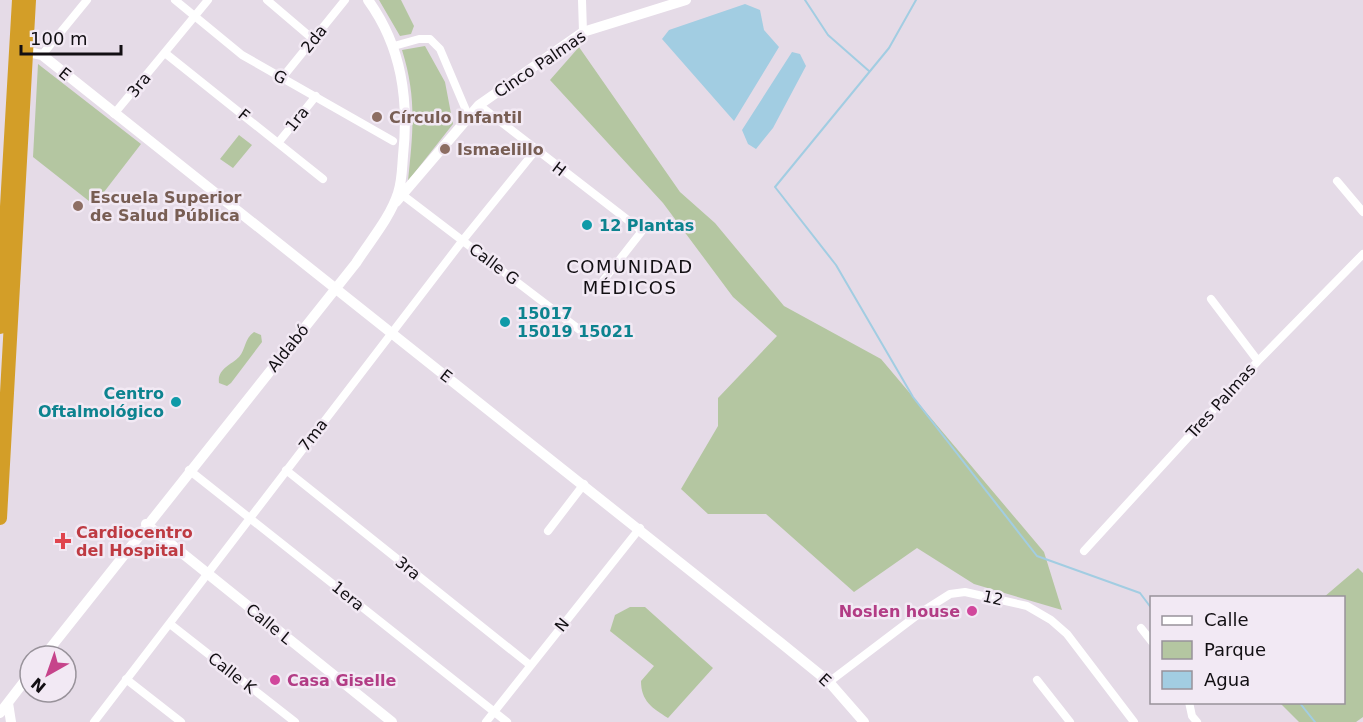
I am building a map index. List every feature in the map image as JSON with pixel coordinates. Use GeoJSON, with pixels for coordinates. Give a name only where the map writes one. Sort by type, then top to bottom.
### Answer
{"type":"FeatureCollection","features":[{"type":"Feature","properties":{"kind":"highway"},"geometry":{"type":"LineString","coordinates":[[0,518],[21,50],[19,0]]}},
{"type":"Feature","properties":{"kind":"highway"},"geometry":{"type":"LineString","coordinates":[[0,327],[21,50],[29,0]]}},
{"type":"Feature","properties":{"kind":"street"},"geometry":{"type":"LineString","coordinates":[[42,55],[87,0]]}},
{"type":"Feature","properties":{"kind":"street","name":"G"},"geometry":{"type":"LineString","coordinates":[[175,0],[242,56],[393,141]]}},
{"type":"Feature","properties":{"kind":"street","name":"3ra"},"geometry":{"type":"LineString","coordinates":[[114,114],[208,0]]}},
{"type":"Feature","properties":{"kind":"street"},"geometry":{"type":"LineString","coordinates":[[267,0],[314,40]]}},
{"type":"Feature","properties":{"kind":"street","name":"2da"},"geometry":{"type":"LineString","coordinates":[[282,78],[345,0]]}},
{"type":"Feature","properties":{"kind":"street"},"geometry":{"type":"LineString","coordinates":[[368,0],[381,18],[394,46],[405,95],[401,194]]}},
{"type":"Feature","properties":{"kind":"street"},"geometry":{"type":"LineString","coordinates":[[582,0],[583,33]]}},
{"type":"Feature","properties":{"kind":"street","name":"Cinco Palmas"},"geometry":{"type":"LineString","coordinates":[[392,206],[468,115],[479,105],[583,33],[686,0]]}},
{"type":"Feature","properties":{"kind":"street"},"geometry":{"type":"LineString","coordinates":[[394,46],[430,39],[440,49],[468,115]]}},
{"type":"Feature","properties":{"kind":"street","name":"E"},"geometry":{"type":"LineString","coordinates":[[21,50],[42,55],[640,528],[829,682],[864,722]]}},
{"type":"Feature","properties":{"kind":"street","name":"F"},"geometry":{"type":"LineString","coordinates":[[165,53],[323,179]]}},
{"type":"Feature","properties":{"kind":"street","name":"1ra"},"geometry":{"type":"LineString","coordinates":[[278,143],[316,96]]}},
{"type":"Feature","properties":{"kind":"street","name":"H"},"geometry":{"type":"LineString","coordinates":[[479,105],[535,151],[642,231],[599,286]]}},
{"type":"Feature","properties":{"kind":"street","name":"7ma"},"geometry":{"type":"LineString","coordinates":[[94,722],[463,240],[535,151]]}},
{"type":"Feature","properties":{"kind":"street"},"geometry":{"type":"LineString","coordinates":[[1337,181],[1363,212]]}},
{"type":"Feature","properties":{"kind":"street","name":"Calle G"},"geometry":{"type":"LineString","coordinates":[[401,194],[590,337]]}},
{"type":"Feature","properties":{"kind":"street","name":"Aldabó"},"geometry":{"type":"LineString","coordinates":[[53,644],[146,524],[356,263],[392,206]]}},
{"type":"Feature","properties":{"kind":"street","name":"Tres Palmas"},"geometry":{"type":"LineString","coordinates":[[1084,551],[1258,361],[1363,254]]}},
{"type":"Feature","properties":{"kind":"street"},"geometry":{"type":"LineString","coordinates":[[1211,299],[1258,361]]}},
{"type":"Feature","properties":{"kind":"street","name":"1era"},"geometry":{"type":"LineString","coordinates":[[189,470],[507,722]]}},
{"type":"Feature","properties":{"kind":"street","name":"3ra"},"geometry":{"type":"LineString","coordinates":[[286,470],[530,665]]}},
{"type":"Feature","properties":{"kind":"street"},"geometry":{"type":"LineString","coordinates":[[548,531],[584,484]]}},
{"type":"Feature","properties":{"kind":"street","name":"Calle L"},"geometry":{"type":"LineString","coordinates":[[146,524],[392,722]]}},
{"type":"Feature","properties":{"kind":"street","name":"N"},"geometry":{"type":"LineString","coordinates":[[486,722],[640,528]]}},
{"type":"Feature","properties":{"kind":"street","name":"12"},"geometry":{"type":"LineString","coordinates":[[829,682],[920,613],[950,594],[965,592],[1027,606],[1051,620],[1067,634],[1134,722]]}},
{"type":"Feature","properties":{"kind":"street","name":"Calle K"},"geometry":{"type":"LineString","coordinates":[[170,624],[295,722]]}},
{"type":"Feature","properties":{"kind":"street"},"geometry":{"type":"LineString","coordinates":[[1141,628],[1150,639]]}},
{"type":"Feature","properties":{"kind":"street"},"geometry":{"type":"LineString","coordinates":[[126,680],[181,722]]}},
{"type":"Feature","properties":{"kind":"street"},"geometry":{"type":"LineString","coordinates":[[1037,680],[1070,722]]}},
{"type":"Feature","properties":{"kind":"street"},"geometry":{"type":"LineString","coordinates":[[11,722],[1,708],[18,688]]}},
{"type":"Feature","properties":{"kind":"street"},"geometry":{"type":"LineString","coordinates":[[1189,704],[1192,716],[1197,722]]}},
{"type":"Feature","properties":{"kind":"green space"},"geometry":{"type":"Polygon","coordinates":[[[379,0],[401,0],[414,26],[411,34],[400,36],[379,0]]]}},
{"type":"Feature","properties":{"kind":"green space"},"geometry":{"type":"Polygon","coordinates":[[[425,46],[445,82],[453,124],[408,181],[412,99],[402,50],[425,46]]]}},
{"type":"Feature","properties":{"kind":"green space"},"geometry":{"type":"Polygon","coordinates":[[[579,47],[680,192],[715,223],[784,306],[881,359],[1044,552],[1062,610],[974,584],[917,548],[854,592],[766,514],[708,514],[681,489],[718,426],[718,398],[777,336],[733,297],[663,203],[550,80],[579,47]]]}},
{"type":"Feature","properties":{"kind":"green space"},"geometry":{"type":"Polygon","coordinates":[[[38,64],[141,144],[94,205],[33,157],[38,64]]]}},
{"type":"Feature","properties":{"kind":"green space"},"geometry":{"type":"Polygon","coordinates":[[[239,135],[252,145],[233,168],[220,159],[239,135]]]}},
{"type":"Feature","properties":{"kind":"green space"},"geometry":{"type":"Polygon","coordinates":[[[254,332],[261,335],[262,342],[231,383],[227,386],[219,383],[222,371],[239,357],[248,338],[254,332]]]}},
{"type":"Feature","properties":{"kind":"green space"},"geometry":{"type":"Polygon","coordinates":[[[1358,568],[1363,573],[1363,717],[1356,722],[1299,722],[1281,704],[1345,704],[1345,596],[1325,596],[1358,568]]]}},
{"type":"Feature","properties":{"kind":"green space"},"geometry":{"type":"Polygon","coordinates":[[[630,607],[645,607],[713,668],[668,718],[652,707],[643,694],[641,681],[654,666],[610,631],[615,615],[630,607]]]}},
{"type":"Feature","properties":{"kind":"water"},"geometry":{"type":"Polygon","coordinates":[[[745,4],[760,10],[764,30],[779,47],[734,121],[662,39],[669,30],[745,4]]]}},
{"type":"Feature","properties":{"kind":"water"},"geometry":{"type":"Polygon","coordinates":[[[792,52],[800,54],[806,66],[773,128],[756,149],[748,144],[742,130],[792,52]]]}},
{"type":"Feature","properties":{"kind":"waterway"},"geometry":{"type":"LineString","coordinates":[[805,0],[828,35],[869,71]]}},
{"type":"Feature","properties":{"kind":"waterway"},"geometry":{"type":"LineString","coordinates":[[916,0],[889,48],[775,187],[836,265],[913,397],[1037,556],[1140,593],[1150,606]]}},
{"type":"Feature","properties":{"kind":"waterway"},"geometry":{"type":"LineString","coordinates":[[1301,704],[1315,722]]}},
{"type":"Feature","properties":{"kind":"place","name":"Círculo Infantil"},"geometry":{"type":"Point","coordinates":[377,117]}},
{"type":"Feature","properties":{"kind":"place","name":"Ismaelillo"},"geometry":{"type":"Point","coordinates":[445,149]}},
{"type":"Feature","properties":{"kind":"place","name":"Escuela Superior de Salud Pública"},"geometry":{"type":"Point","coordinates":[78,206]}},
{"type":"Feature","properties":{"kind":"place","name":"12 Plantas"},"geometry":{"type":"Point","coordinates":[587,225]}},
{"type":"Feature","properties":{"kind":"place","name":"15017 15019 15021"},"geometry":{"type":"Point","coordinates":[505,322]}},
{"type":"Feature","properties":{"kind":"place","name":"Centro Oftalmológico"},"geometry":{"type":"Point","coordinates":[176,402]}},
{"type":"Feature","properties":{"kind":"place","name":"Cardiocentro del Hospital"},"geometry":{"type":"Point","coordinates":[63,541]}},
{"type":"Feature","properties":{"kind":"place","name":"Noslen house"},"geometry":{"type":"Point","coordinates":[972,611]}},
{"type":"Feature","properties":{"kind":"place","name":"Casa Giselle"},"geometry":{"type":"Point","coordinates":[275,680]}},
{"type":"Feature","properties":{"kind":"district","name":"COMUNIDAD MÉDICOS"},"geometry":{"type":"Point","coordinates":[630,276]}}]}
